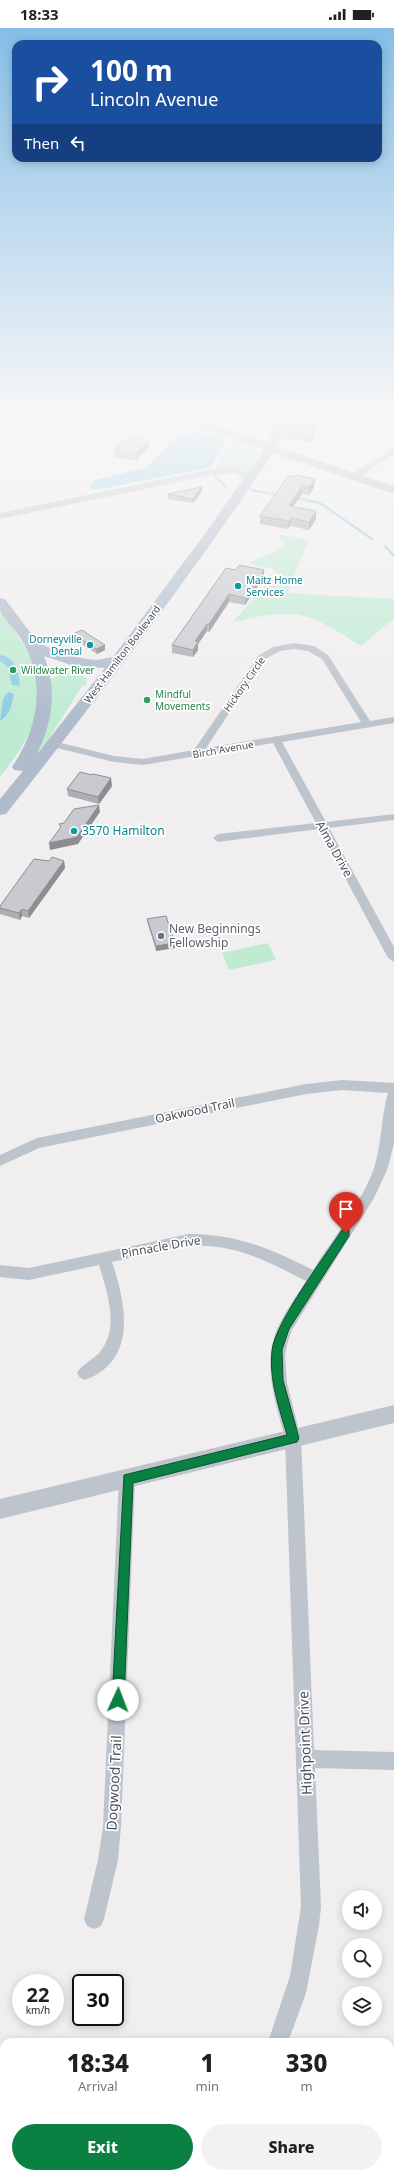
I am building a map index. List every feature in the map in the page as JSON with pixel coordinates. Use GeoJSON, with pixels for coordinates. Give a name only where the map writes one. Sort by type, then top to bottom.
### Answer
{"type":"FeatureCollection","features":[{"type":"Feature","properties":{"kind":"main road","name":"West Hamilton Boulevard"},"geometry":{"type":"LineString","coordinates":[[0,810],[118,660],[190,564],[222,517]]}},
{"type":"Feature","properties":{"kind":"main road"},"geometry":{"type":"LineString","coordinates":[[0,602],[32,646],[38,659],[54,676]]}},
{"type":"Feature","properties":{"kind":"main road"},"geometry":{"type":"LineString","coordinates":[[32,646],[52,655],[81,662],[106,664],[118,660]]}},
{"type":"Feature","properties":{"kind":"main road"},"geometry":{"type":"LineString","coordinates":[[54,676],[74,671],[86,674],[92,683],[92,694]]}},
{"type":"Feature","properties":{"kind":"main road"},"geometry":{"type":"LineString","coordinates":[[0,792],[22,765],[34,745],[44,716],[54,676]]}},
{"type":"Feature","properties":{"kind":"street","name":"Hickory Circle"},"geometry":{"type":"LineString","coordinates":[[197,754],[262,657],[268,652],[281,648],[305,648],[325,657],[368,725]]}},
{"type":"Feature","properties":{"kind":"street","name":"Birch Avenue"},"geometry":{"type":"LineString","coordinates":[[53,744],[128,761],[157,761],[394,720]]}},
{"type":"Feature","properties":{"kind":"street","name":"Alma Drive"},"geometry":{"type":"LineString","coordinates":[[276,740],[321,825],[391,944],[394,958]]}},
{"type":"Feature","properties":{"kind":"street"},"geometry":{"type":"LineString","coordinates":[[218,838],[394,817]]}},
{"type":"Feature","properties":{"kind":"street","name":"Oakwood Trail"},"geometry":{"type":"LineString","coordinates":[[0,1161],[22,1148],[37,1143],[306,1089],[342,1085],[394,1088]]}},
{"type":"Feature","properties":{"kind":"street"},"geometry":{"type":"LineString","coordinates":[[293,1438],[277,1380],[277,1350],[284,1327],[361,1210],[380,1170],[387,1146],[394,1094]]}},
{"type":"Feature","properties":{"kind":"street","name":"Pinnacle Drive"},"geometry":{"type":"LineString","coordinates":[[0,1271],[30,1274],[189,1240],[208,1238],[239,1243],[257,1249],[316,1279]]}},
{"type":"Feature","properties":{"kind":"street"},"geometry":{"type":"LineString","coordinates":[[84,1372],[99,1364],[107,1356],[113,1345],[117,1331],[117,1298],[104,1258]]}},
{"type":"Feature","properties":{"kind":"street"},"geometry":{"type":"LineString","coordinates":[[0,1509],[394,1414]]}},
{"type":"Feature","properties":{"kind":"street","name":"Highpoint Drive"},"geometry":{"type":"LineString","coordinates":[[280,2038],[299,1986],[307,1947],[311,1907],[293,1438]]}},
{"type":"Feature","properties":{"kind":"street","name":"Dogwood Trail"},"geometry":{"type":"LineString","coordinates":[[94,1919],[108,1860],[112,1826],[128,1479]]}},
{"type":"Feature","properties":{"kind":"street"},"geometry":{"type":"LineString","coordinates":[[306,1759],[394,1761]]}},
{"type":"Feature","properties":{"kind":"green space"},"geometry":{"type":"Polygon","coordinates":[[[281,535],[309,540],[287,593],[394,599],[394,618],[361,646],[324,624],[300,615],[275,614],[232,623],[277,572],[271,568],[247,564],[277,550],[286,544],[279,537],[281,535]]]}},
{"type":"Feature","properties":{"kind":"green space"},"geometry":{"type":"Polygon","coordinates":[[[0,611],[29,653],[38,676],[40,692],[34,722],[28,737],[0,777],[0,611]]]}},
{"type":"Feature","properties":{"kind":"green space"},"geometry":{"type":"Polygon","coordinates":[[[62,673],[75,673],[81,675],[87,679],[86,685],[82,686],[49,738],[28,764],[49,680],[62,673]]]}},
{"type":"Feature","properties":{"kind":"green space"},"geometry":{"type":"Polygon","coordinates":[[[268,943],[276,960],[229,970],[222,953],[268,943]]]}},
{"type":"Feature","properties":{"kind":"water","name":"Wildwater River"},"geometry":{"type":"Polygon","coordinates":[[[0,655],[10,659],[16,666],[20,686],[12,685],[7,666],[0,661],[0,655]]]}},
{"type":"Feature","properties":{"kind":"water","name":"Wildwater River"},"geometry":{"type":"Polygon","coordinates":[[[8,692],[14,694],[11,706],[6,716],[0,721],[3,699],[8,692]]]}},
{"type":"Feature","properties":{"kind":"building"},"geometry":{"type":"Polygon","coordinates":[[[268,517],[312,517],[309,522],[291,518],[289,521],[268,517]]]}},
{"type":"Feature","properties":{"kind":"building"},"geometry":{"type":"Polygon","coordinates":[[[239,565],[264,570],[245,598],[229,594],[209,624],[207,624],[195,641],[198,642],[193,650],[172,645],[226,568],[236,570],[239,565]]]}},
{"type":"Feature","properties":{"kind":"building"},"geometry":{"type":"Polygon","coordinates":[[[82,630],[105,645],[96,649],[73,634],[82,630]]]}},
{"type":"Feature","properties":{"kind":"building"},"geometry":{"type":"Polygon","coordinates":[[[80,772],[111,778],[98,797],[67,789],[80,772]]]}},
{"type":"Feature","properties":{"kind":"building"},"geometry":{"type":"Polygon","coordinates":[[[99,805],[77,837],[49,843],[61,827],[59,824],[64,823],[74,809],[99,805]]]}},
{"type":"Feature","properties":{"kind":"building"},"geometry":{"type":"Polygon","coordinates":[[[52,857],[64,861],[28,911],[22,909],[19,913],[0,908],[34,859],[49,861],[52,857]]]}},
{"type":"Feature","properties":{"kind":"building","name":"New Beginnings Fellowship"},"geometry":{"type":"Polygon","coordinates":[[[166,916],[175,943],[156,946],[147,919],[166,916]]]}},
{"type":"Feature","properties":{"kind":"waterway"},"geometry":{"type":"LineString","coordinates":[[341,517],[372,539]]}},
{"type":"Feature","properties":{"kind":"waterway"},"geometry":{"type":"LineString","coordinates":[[385,546],[394,556]]}},
{"type":"Feature","properties":{"kind":"place","name":"Maitz Home Services"},"geometry":{"type":"Point","coordinates":[238,586]}},
{"type":"Feature","properties":{"kind":"place","name":"Dorneyville Dental"},"geometry":{"type":"Point","coordinates":[90,645]}},
{"type":"Feature","properties":{"kind":"place","name":"Wildwater River"},"geometry":{"type":"Point","coordinates":[13,670]}},
{"type":"Feature","properties":{"kind":"place","name":"Mindful Movements"},"geometry":{"type":"Point","coordinates":[147,700]}},
{"type":"Feature","properties":{"kind":"place","name":"3570 Hamilton"},"geometry":{"type":"Point","coordinates":[74,831]}},
{"type":"Feature","properties":{"kind":"place","name":"New Beginnings Fellowship"},"geometry":{"type":"Point","coordinates":[161,936]}},
{"type":"Feature","properties":{"kind":"route"},"geometry":{"type":"LineString","coordinates":[[118,1700],[128,1479],[293,1438],[277,1380],[276,1364],[280,1338],[284,1327],[346,1233]]}}]}
